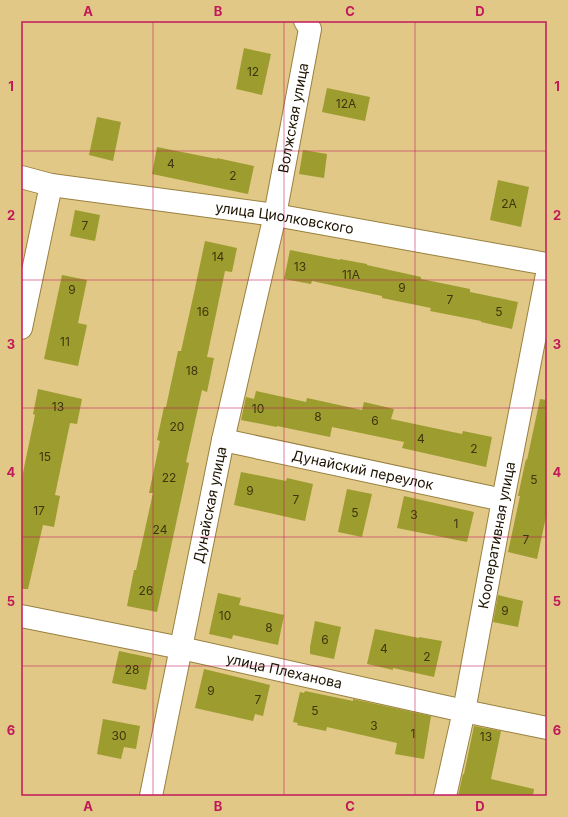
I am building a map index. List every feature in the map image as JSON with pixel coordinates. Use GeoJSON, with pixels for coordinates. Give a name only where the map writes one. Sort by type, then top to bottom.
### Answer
{"type":"FeatureCollection","features":[{"type":"Feature","properties":{"kind":"street","name":"Волжская улица"},"geometry":{"type":"LineString","coordinates":[[275,216],[310,29],[305,21]]}},
{"type":"Feature","properties":{"kind":"street","name":"улица Циолковского"},"geometry":{"type":"LineString","coordinates":[[21,177],[51,185],[275,216],[547,264]]}},
{"type":"Feature","properties":{"kind":"street"},"geometry":{"type":"LineString","coordinates":[[21,328],[51,185]]}},
{"type":"Feature","properties":{"kind":"street","name":"Дунайская улица"},"geometry":{"type":"LineString","coordinates":[[151,796],[222,440],[275,216]]}},
{"type":"Feature","properties":{"kind":"street","name":"Кооперативная улица"},"geometry":{"type":"LineString","coordinates":[[445,796],[464,711],[547,274]]}},
{"type":"Feature","properties":{"kind":"street","name":"Дунайский переулок"},"geometry":{"type":"LineString","coordinates":[[222,440],[503,500]]}},
{"type":"Feature","properties":{"kind":"street","name":"улица Плеханова"},"geometry":{"type":"LineString","coordinates":[[21,616],[181,648],[547,728]]}},
{"type":"Feature","properties":{"kind":"building"},"geometry":{"type":"Polygon","coordinates":[[[244,48],[271,54],[262,95],[236,89],[244,48]]]}},
{"type":"Feature","properties":{"kind":"building"},"geometry":{"type":"Polygon","coordinates":[[[327,88],[370,97],[365,121],[322,112],[327,88]]]}},
{"type":"Feature","properties":{"kind":"building"},"geometry":{"type":"Polygon","coordinates":[[[97,117],[121,122],[113,161],[89,155],[97,117]]]}},
{"type":"Feature","properties":{"kind":"building"},"geometry":{"type":"Polygon","coordinates":[[[157,147],[254,166],[248,194],[152,174],[157,147]]]}},
{"type":"Feature","properties":{"kind":"building"},"geometry":{"type":"Polygon","coordinates":[[[303,150],[327,154],[324,178],[299,174],[303,150]]]}},
{"type":"Feature","properties":{"kind":"building"},"geometry":{"type":"Polygon","coordinates":[[[498,180],[529,187],[521,227],[490,220],[498,180]]]}},
{"type":"Feature","properties":{"kind":"building"},"geometry":{"type":"Polygon","coordinates":[[[75,210],[100,215],[95,241],[70,236],[75,210]]]}},
{"type":"Feature","properties":{"kind":"building"},"geometry":{"type":"Polygon","coordinates":[[[205,241],[237,248],[232,272],[225,271],[207,357],[214,358],[207,392],[202,390],[186,462],[189,463],[157,612],[127,606],[134,570],[136,570],[153,493],[149,493],[160,441],[157,440],[164,407],[166,407],[178,351],[181,351],[205,241]]]}},
{"type":"Feature","properties":{"kind":"building"},"geometry":{"type":"Polygon","coordinates":[[[290,250],[367,264],[421,277],[421,279],[470,289],[470,292],[518,302],[512,329],[430,311],[431,308],[382,298],[382,296],[312,281],[311,284],[284,279],[290,250]]]}},
{"type":"Feature","properties":{"kind":"building"},"geometry":{"type":"Polygon","coordinates":[[[62,275],[87,280],[78,323],[87,325],[78,366],[44,359],[62,275]]]}},
{"type":"Feature","properties":{"kind":"building"},"geometry":{"type":"Polygon","coordinates":[[[38,389],[82,399],[77,424],[70,423],[55,495],[60,496],[54,527],[43,525],[28,589],[21,589],[21,482],[35,415],[33,414],[38,389]]]}},
{"type":"Feature","properties":{"kind":"building"},"geometry":{"type":"Polygon","coordinates":[[[256,391],[306,402],[307,398],[362,410],[364,402],[394,409],[391,419],[462,434],[463,431],[492,437],[486,467],[402,448],[404,442],[332,427],[330,437],[241,420],[246,397],[254,399],[256,391]]]}},
{"type":"Feature","properties":{"kind":"building"},"geometry":{"type":"Polygon","coordinates":[[[540,399],[547,400],[547,512],[537,559],[508,552],[520,496],[518,496],[540,399]]]}},
{"type":"Feature","properties":{"kind":"building"},"geometry":{"type":"Polygon","coordinates":[[[241,472],[286,481],[287,478],[313,484],[305,521],[234,505],[241,472]]]}},
{"type":"Feature","properties":{"kind":"building"},"geometry":{"type":"Polygon","coordinates":[[[347,489],[372,494],[362,537],[338,532],[347,489]]]}},
{"type":"Feature","properties":{"kind":"building"},"geometry":{"type":"Polygon","coordinates":[[[404,496],[474,512],[467,542],[397,528],[404,496]]]}},
{"type":"Feature","properties":{"kind":"building"},"geometry":{"type":"Polygon","coordinates":[[[218,593],[241,598],[239,605],[284,615],[278,645],[233,635],[232,639],[209,634],[218,593]]]}},
{"type":"Feature","properties":{"kind":"building"},"geometry":{"type":"Polygon","coordinates":[[[498,595],[523,601],[518,627],[493,622],[498,595]]]}},
{"type":"Feature","properties":{"kind":"building"},"geometry":{"type":"Polygon","coordinates":[[[315,621],[341,627],[334,659],[310,654],[315,621]]]}},
{"type":"Feature","properties":{"kind":"building"},"geometry":{"type":"Polygon","coordinates":[[[375,629],[442,641],[434,677],[367,664],[375,629]]]}},
{"type":"Feature","properties":{"kind":"building"},"geometry":{"type":"Polygon","coordinates":[[[119,651],[152,658],[146,690],[112,683],[119,651]]]}},
{"type":"Feature","properties":{"kind":"building"},"geometry":{"type":"Polygon","coordinates":[[[204,669],[270,685],[263,716],[255,714],[253,721],[195,708],[204,669]]]}},
{"type":"Feature","properties":{"kind":"building"},"geometry":{"type":"Polygon","coordinates":[[[305,691],[353,701],[353,699],[431,716],[424,759],[395,754],[397,743],[327,727],[326,731],[297,725],[298,723],[293,722],[300,692],[304,693],[305,691]]]}},
{"type":"Feature","properties":{"kind":"building"},"geometry":{"type":"Polygon","coordinates":[[[103,719],[140,726],[136,749],[124,747],[121,759],[97,754],[103,719]]]}},
{"type":"Feature","properties":{"kind":"building"},"geometry":{"type":"Polygon","coordinates":[[[474,726],[501,731],[491,779],[534,789],[533,796],[458,796],[474,726]]]}}]}
